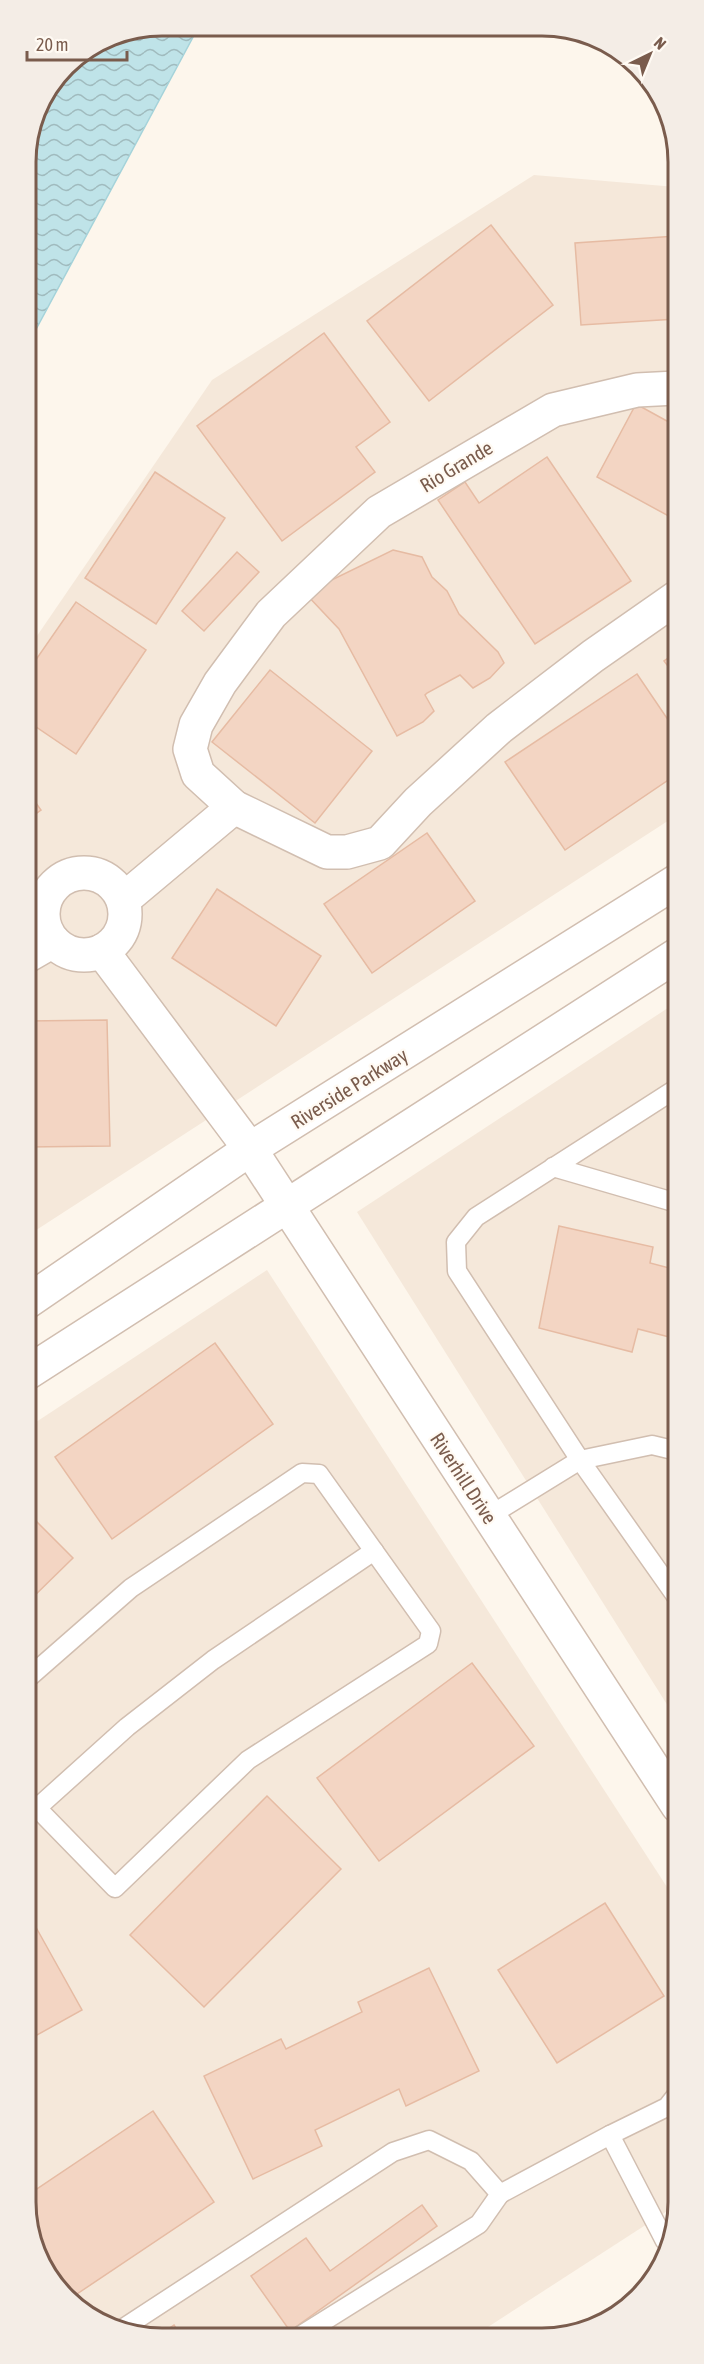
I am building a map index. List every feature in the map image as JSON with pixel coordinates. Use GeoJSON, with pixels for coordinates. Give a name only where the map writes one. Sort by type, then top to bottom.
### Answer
{"type":"FeatureCollection","features":[{"type":"Feature","properties":{"kind":"street","name":"Rio Grande"},"geometry":{"type":"LineString","coordinates":[[668,388],[637,390],[553,410],[379,512],[271,614],[220,682],[196,725],[190,748],[198,774],[234,807],[327,852],[347,852],[380,843],[418,802],[499,728],[592,656],[668,604]]}},
{"type":"Feature","properties":{"kind":"street"},"geometry":{"type":"LineString","coordinates":[[123,900],[234,807]]}},
{"type":"Feature","properties":{"kind":"street"},"geometry":{"type":"LineString","coordinates":[[86,873],[102,877],[115,887],[123,900],[126,915],[123,930],[115,942],[102,951],[76,954],[63,949],[40,948],[45,927],[43,911],[48,896],[57,883],[71,875],[86,873]]}},
{"type":"Feature","properties":{"kind":"street","name":"Riverside Parkway"},"geometry":{"type":"LineString","coordinates":[[36,1296],[250,1149],[668,887]]}},
{"type":"Feature","properties":{"kind":"street","name":"Riverhill Drive"},"geometry":{"type":"LineString","coordinates":[[102,951],[250,1149],[668,1791]]}},
{"type":"Feature","properties":{"kind":"street"},"geometry":{"type":"LineString","coordinates":[[36,1367],[668,962]]}},
{"type":"Feature","properties":{"kind":"lane"},"geometry":{"type":"LineString","coordinates":[[668,1094],[476,1217],[456,1242],[457,1271],[580,1460],[668,1585]]}},
{"type":"Feature","properties":{"kind":"lane"},"geometry":{"type":"LineString","coordinates":[[553,1167],[668,1200]]}},
{"type":"Feature","properties":{"kind":"lane"},"geometry":{"type":"LineString","coordinates":[[489,1516],[580,1460],[652,1445],[668,1449]]}},
{"type":"Feature","properties":{"kind":"lane"},"geometry":{"type":"LineString","coordinates":[[36,1671],[131,1588],[302,1473],[319,1473],[431,1631],[428,1644],[248,1760],[115,1888],[36,1816]]}},
{"type":"Feature","properties":{"kind":"lane"},"geometry":{"type":"LineString","coordinates":[[36,1808],[127,1726],[213,1660],[374,1551]]}},
{"type":"Feature","properties":{"kind":"lane"},"geometry":{"type":"LineString","coordinates":[[313,2328],[479,2224],[500,2194],[610,2134],[668,2106]]}},
{"type":"Feature","properties":{"kind":"lane"},"geometry":{"type":"LineString","coordinates":[[610,2134],[663,2237]]}},
{"type":"Feature","properties":{"kind":"lane"},"geometry":{"type":"LineString","coordinates":[[129,2324],[393,2152],[429,2140],[471,2161],[500,2194]]}},
{"type":"Feature","properties":{"kind":"shaded area"},"geometry":{"type":"Polygon","coordinates":[[[534,175],[668,186],[668,821],[36,1230],[36,637],[212,380],[534,175]]]}},
{"type":"Feature","properties":{"kind":"shaded area"},"geometry":{"type":"Polygon","coordinates":[[[668,1008],[668,1706],[357,1212],[668,1008]]]}},
{"type":"Feature","properties":{"kind":"shaded area"},"geometry":{"type":"Polygon","coordinates":[[[267,1270],[668,1889],[668,2211],[486,2328],[154,2328],[138,2326],[114,2318],[85,2302],[62,2279],[53,2265],[38,2226],[36,2210],[36,1422],[267,1270]]]}},
{"type":"Feature","properties":{"kind":"water"},"geometry":{"type":"Polygon","coordinates":[[[194,36],[36,329],[36,154],[40,130],[49,106],[62,85],[79,67],[106,49],[138,38],[194,36]]]}},
{"type":"Feature","properties":{"kind":"building"},"geometry":{"type":"Polygon","coordinates":[[[491,225],[553,305],[429,401],[367,321],[491,225]]]}},
{"type":"Feature","properties":{"kind":"building"},"geometry":{"type":"Polygon","coordinates":[[[668,237],[668,320],[581,325],[575,243],[668,237]]]}},
{"type":"Feature","properties":{"kind":"building"},"geometry":{"type":"Polygon","coordinates":[[[324,333],[390,422],[356,447],[375,472],[282,541],[197,426],[324,333]]]}},
{"type":"Feature","properties":{"kind":"building"},"geometry":{"type":"Polygon","coordinates":[[[636,404],[668,422],[668,516],[597,477],[636,404]]]}},
{"type":"Feature","properties":{"kind":"building"},"geometry":{"type":"Polygon","coordinates":[[[547,457],[631,581],[535,644],[438,500],[465,482],[479,503],[547,457]]]}},
{"type":"Feature","properties":{"kind":"building"},"geometry":{"type":"Polygon","coordinates":[[[155,472],[225,518],[156,624],[85,578],[155,472]]]}},
{"type":"Feature","properties":{"kind":"building"},"geometry":{"type":"Polygon","coordinates":[[[393,550],[422,557],[432,577],[447,591],[459,614],[498,652],[504,663],[490,678],[473,688],[460,675],[427,693],[425,695],[434,711],[423,722],[397,736],[339,629],[305,593],[393,550]]]}},
{"type":"Feature","properties":{"kind":"building"},"geometry":{"type":"Polygon","coordinates":[[[237,552],[259,572],[204,631],[182,611],[237,552]]]}},
{"type":"Feature","properties":{"kind":"building"},"geometry":{"type":"Polygon","coordinates":[[[76,602],[146,650],[76,754],[36,727],[36,660],[76,602]]]}},
{"type":"Feature","properties":{"kind":"building"},"geometry":{"type":"Polygon","coordinates":[[[270,670],[372,751],[315,823],[212,742],[270,670]]]}},
{"type":"Feature","properties":{"kind":"building"},"geometry":{"type":"Polygon","coordinates":[[[637,674],[668,720],[668,780],[565,850],[505,762],[637,674]]]}},
{"type":"Feature","properties":{"kind":"building"},"geometry":{"type":"Polygon","coordinates":[[[36,803],[41,810],[36,814],[36,803]]]}},
{"type":"Feature","properties":{"kind":"building"},"geometry":{"type":"Polygon","coordinates":[[[427,833],[475,901],[372,973],[324,904],[427,833]]]}},
{"type":"Feature","properties":{"kind":"building"},"geometry":{"type":"Polygon","coordinates":[[[217,889],[321,956],[276,1026],[172,958],[217,889]]]}},
{"type":"Feature","properties":{"kind":"building"},"geometry":{"type":"Polygon","coordinates":[[[107,1020],[110,1146],[36,1147],[36,1021],[107,1020]]]}},
{"type":"Feature","properties":{"kind":"building"},"geometry":{"type":"Polygon","coordinates":[[[559,1226],[653,1247],[650,1263],[668,1268],[668,1337],[638,1329],[632,1352],[539,1328],[559,1226]]]}},
{"type":"Feature","properties":{"kind":"building"},"geometry":{"type":"Polygon","coordinates":[[[215,1343],[273,1424],[112,1539],[55,1457],[215,1343]]]}},
{"type":"Feature","properties":{"kind":"building"},"geometry":{"type":"Polygon","coordinates":[[[36,1521],[73,1558],[36,1594],[36,1521]]]}},
{"type":"Feature","properties":{"kind":"building"},"geometry":{"type":"Polygon","coordinates":[[[472,1663],[534,1746],[379,1861],[317,1778],[472,1663]]]}},
{"type":"Feature","properties":{"kind":"building"},"geometry":{"type":"Polygon","coordinates":[[[267,1796],[341,1869],[204,2007],[130,1935],[267,1796]]]}},
{"type":"Feature","properties":{"kind":"building"},"geometry":{"type":"Polygon","coordinates":[[[605,1903],[664,1996],[557,2063],[498,1970],[605,1903]]]}},
{"type":"Feature","properties":{"kind":"building"},"geometry":{"type":"Polygon","coordinates":[[[36,1927],[82,2010],[36,2036],[36,1927]]]}},
{"type":"Feature","properties":{"kind":"building"},"geometry":{"type":"Polygon","coordinates":[[[429,1968],[479,2071],[406,2106],[399,2089],[315,2130],[322,2146],[253,2179],[204,2076],[281,2039],[286,2049],[362,2012],[358,2002],[429,1968]]]}},
{"type":"Feature","properties":{"kind":"building"},"geometry":{"type":"Polygon","coordinates":[[[153,2111],[214,2202],[77,2294],[62,2279],[46,2250],[38,2226],[36,2190],[153,2111]]]}},
{"type":"Feature","properties":{"kind":"building"},"geometry":{"type":"Polygon","coordinates":[[[422,2205],[437,2226],[294,2328],[288,2328],[251,2276],[306,2238],[330,2271],[422,2205]]]}}]}
